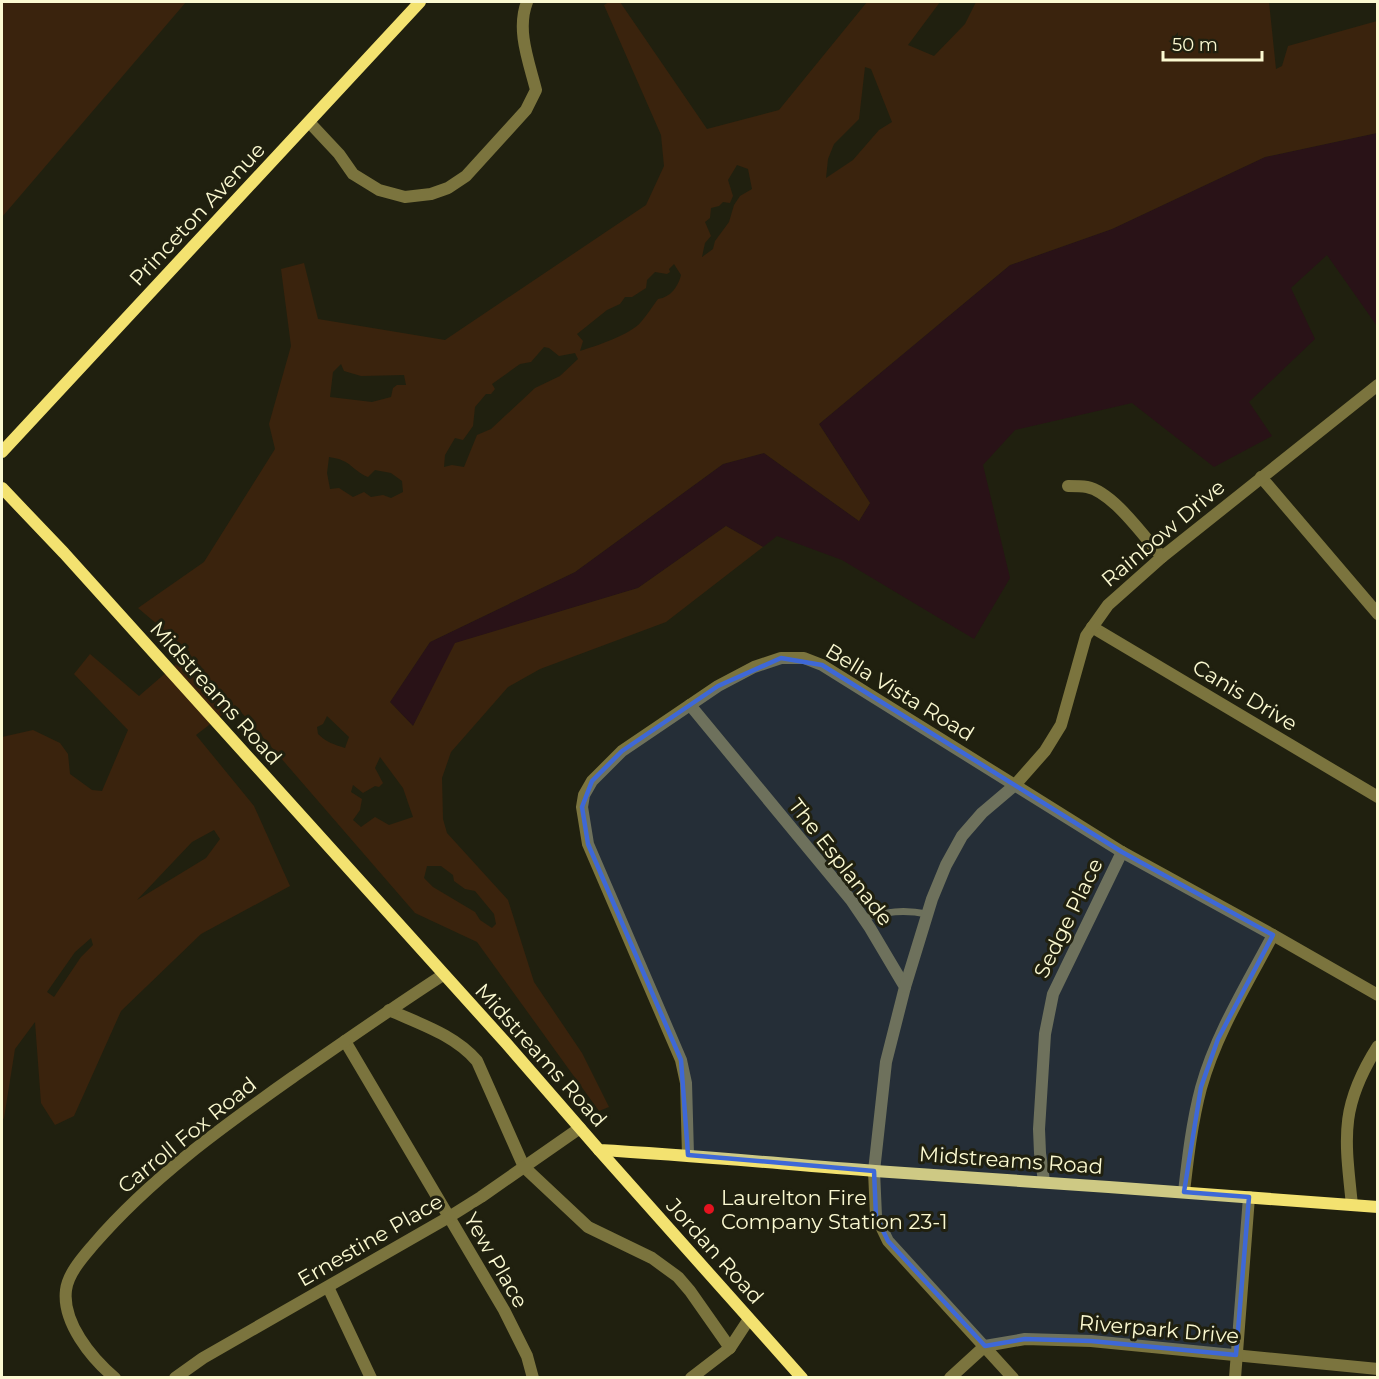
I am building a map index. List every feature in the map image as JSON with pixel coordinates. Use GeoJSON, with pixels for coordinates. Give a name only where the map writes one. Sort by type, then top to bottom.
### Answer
{"type":"FeatureCollection","features":[{"type":"Feature","properties":{"kind":"street","name":"Princeton Avenue"},"geometry":{"type":"LineString","coordinates":[[2,452],[420,2]]}},
{"type":"Feature","properties":{"kind":"street"},"geometry":{"type":"LineString","coordinates":[[309,122],[339,154],[353,174],[379,190],[405,197],[431,194],[448,188],[466,176],[526,110],[536,90],[523,42],[527,2]]}},
{"type":"Feature","properties":{"kind":"street","name":"Rainbow Drive"},"geometry":{"type":"LineString","coordinates":[[905,987],[927,914],[946,865],[962,837],[982,813],[1015,785],[1046,751],[1061,725],[1086,636],[1108,605],[1162,557],[1377,385]]}},
{"type":"Feature","properties":{"kind":"street"},"geometry":{"type":"LineString","coordinates":[[1261,477],[1377,614]]}},
{"type":"Feature","properties":{"kind":"street"},"geometry":{"type":"LineString","coordinates":[[1068,486],[1089,487],[1104,495],[1162,557]]}},
{"type":"Feature","properties":{"kind":"street","name":"Midstreams Road"},"geometry":{"type":"LineString","coordinates":[[2,488],[64,553],[599,1150],[1377,1207]]}},
{"type":"Feature","properties":{"kind":"street","name":"Canis Drive"},"geometry":{"type":"LineString","coordinates":[[1092,627],[1377,797]]}},
{"type":"Feature","properties":{"kind":"street","name":"Bella Vista Road"},"geometry":{"type":"LineString","coordinates":[[688,1155],[686,1083],[681,1060],[588,844],[582,807],[584,795],[592,781],[622,751],[718,686],[754,667],[781,658],[804,658],[822,665],[1122,852],[1377,995]]}},
{"type":"Feature","properties":{"kind":"street","name":"The Esplanade"},"geometry":{"type":"LineString","coordinates":[[690,705],[851,900],[905,987]]}},
{"type":"Feature","properties":{"kind":"street","name":"Sedge Place"},"geometry":{"type":"LineString","coordinates":[[1044,1181],[1040,1154],[1040,1129],[1045,1034],[1053,994],[1122,852]]}},
{"type":"Feature","properties":{"kind":"street"},"geometry":{"type":"LineString","coordinates":[[1184,1192],[1192,1129],[1201,1087],[1218,1039],[1273,935]]}},
{"type":"Feature","properties":{"kind":"street","name":"Carroll Fox Road"},"geometry":{"type":"LineString","coordinates":[[115,1377],[80,1341],[70,1322],[66,1291],[69,1278],[86,1254],[117,1217],[166,1172],[248,1109],[443,975]]}},
{"type":"Feature","properties":{"kind":"street"},"geometry":{"type":"LineString","coordinates":[[905,987],[886,1062],[874,1171],[876,1216],[888,1241],[1013,1377]]}},
{"type":"Feature","properties":{"kind":"street"},"geometry":{"type":"LineString","coordinates":[[390,1010],[453,1040],[468,1050],[477,1061],[524,1167],[588,1227],[652,1258],[678,1277],[730,1348]]}},
{"type":"Feature","properties":{"kind":"street","name":"Yew Place"},"geometry":{"type":"LineString","coordinates":[[345,1041],[504,1310],[527,1356],[529,1376]]}},
{"type":"Feature","properties":{"kind":"street"},"geometry":{"type":"LineString","coordinates":[[1352,1205],[1346,1143],[1349,1109],[1356,1086],[1377,1046]]}},
{"type":"Feature","properties":{"kind":"street","name":"Ernestine Place"},"geometry":{"type":"LineString","coordinates":[[175,1377],[203,1358],[449,1216],[580,1128]]}},
{"type":"Feature","properties":{"kind":"street","name":"Jordan Road"},"geometry":{"type":"LineString","coordinates":[[599,1150],[802,1377]]}},
{"type":"Feature","properties":{"kind":"street"},"geometry":{"type":"LineString","coordinates":[[1234,1377],[1249,1197]]}},
{"type":"Feature","properties":{"kind":"street"},"geometry":{"type":"LineString","coordinates":[[328,1287],[371,1377]]}},
{"type":"Feature","properties":{"kind":"street"},"geometry":{"type":"LineString","coordinates":[[691,1377],[730,1348],[748,1319]]}},
{"type":"Feature","properties":{"kind":"street","name":"Riverpark Drive"},"geometry":{"type":"LineString","coordinates":[[985,1346],[1025,1339],[1091,1341],[1377,1369]]}},
{"type":"Feature","properties":{"kind":"street"},"geometry":{"type":"LineString","coordinates":[[950,1377],[985,1346]]}},
{"type":"Feature","properties":{"kind":"lane"},"geometry":{"type":"LineString","coordinates":[[863,918],[906,910],[927,914]]}},
{"type":"Feature","properties":{"kind":"highlighted area"},"geometry":{"type":"Polygon","coordinates":[[[781,658],[822,665],[1122,852],[1273,935],[1218,1039],[1201,1087],[1184,1192],[1249,1197],[1236,1355],[1091,1341],[1025,1339],[985,1346],[888,1241],[876,1216],[874,1171],[688,1155],[681,1060],[588,844],[582,807],[592,781],[622,751],[718,686],[781,658]]]}},
{"type":"Feature","properties":{"kind":"shaded area"},"geometry":{"type":"Polygon","coordinates":[[[2,2],[186,2],[2,217],[2,2]]]}},
{"type":"Feature","properties":{"kind":"shaded area"},"geometry":{"type":"Polygon","coordinates":[[[609,2],[620,2],[707,129],[779,110],[867,2],[940,2],[908,45],[934,56],[965,24],[976,2],[1269,2],[1276,69],[1282,66],[1288,46],[1377,21],[1377,133],[1265,157],[1112,229],[1010,265],[819,424],[870,503],[859,521],[764,453],[723,464],[575,572],[430,642],[390,702],[413,726],[455,643],[638,588],[726,526],[763,547],[666,622],[540,669],[508,687],[451,752],[442,778],[443,819],[447,833],[508,900],[534,982],[582,1053],[609,1107],[599,1111],[477,942],[415,913],[235,705],[196,735],[254,806],[290,886],[201,934],[121,1011],[74,1116],[55,1125],[41,1103],[35,1022],[15,1049],[2,1121],[2,737],[33,730],[60,743],[68,754],[70,774],[92,790],[102,791],[128,730],[74,674],[90,654],[139,696],[190,652],[138,608],[204,562],[275,449],[269,424],[291,346],[281,269],[304,263],[318,319],[445,340],[646,205],[664,166],[661,135],[604,5],[609,2]],[[865,67],[859,119],[834,144],[828,159],[826,178],[853,160],[879,130],[892,122],[871,69],[865,67]],[[737,165],[728,180],[733,196],[730,203],[723,202],[711,208],[710,218],[705,222],[711,236],[705,243],[702,257],[713,249],[715,241],[729,222],[734,205],[740,196],[752,189],[748,169],[737,165]],[[674,264],[669,269],[670,272],[667,274],[655,272],[647,280],[646,288],[632,297],[625,297],[620,304],[607,310],[577,334],[583,341],[580,351],[612,340],[636,327],[658,299],[670,294],[678,284],[681,275],[674,264]],[[544,347],[531,362],[520,364],[492,384],[495,389],[491,394],[486,394],[475,407],[473,426],[463,440],[455,438],[445,455],[444,467],[452,465],[464,467],[477,435],[491,429],[535,388],[560,376],[578,359],[575,353],[559,356],[544,347]],[[341,364],[333,372],[330,397],[372,402],[391,397],[393,388],[397,385],[406,385],[404,375],[361,376],[344,371],[341,364]],[[329,457],[327,473],[330,489],[339,488],[353,497],[364,492],[371,497],[383,495],[391,498],[403,492],[402,481],[391,473],[375,470],[368,477],[342,460],[329,457]],[[327,716],[323,724],[317,727],[318,734],[324,739],[345,748],[349,737],[327,716]],[[380,757],[375,768],[383,783],[379,787],[375,786],[363,793],[353,785],[351,792],[362,799],[360,810],[353,820],[361,827],[375,817],[389,825],[413,817],[403,788],[380,757]],[[214,830],[192,842],[137,900],[206,858],[220,839],[214,830]],[[427,866],[424,878],[433,887],[475,912],[480,920],[492,928],[496,924],[494,914],[475,891],[465,889],[454,881],[453,875],[441,866],[427,866]],[[91,938],[75,952],[47,992],[54,997],[81,957],[93,945],[91,938]]]}},
{"type":"Feature","properties":{"kind":"shaded area"},"geometry":{"type":"Polygon","coordinates":[[[1377,133],[1377,326],[1327,255],[1291,288],[1315,339],[1249,402],[1272,436],[1214,467],[1132,403],[1015,430],[983,465],[1010,578],[974,639],[842,560],[777,536],[763,547],[726,526],[638,588],[456,643],[413,726],[390,702],[430,642],[575,572],[723,464],[764,453],[859,521],[870,503],[819,424],[1010,265],[1112,229],[1265,157],[1377,133]]]}},
{"type":"Feature","properties":{"kind":"place","name":"Laurelton Fire Company Station 23-1"},"geometry":{"type":"Point","coordinates":[709,1209]}}]}
